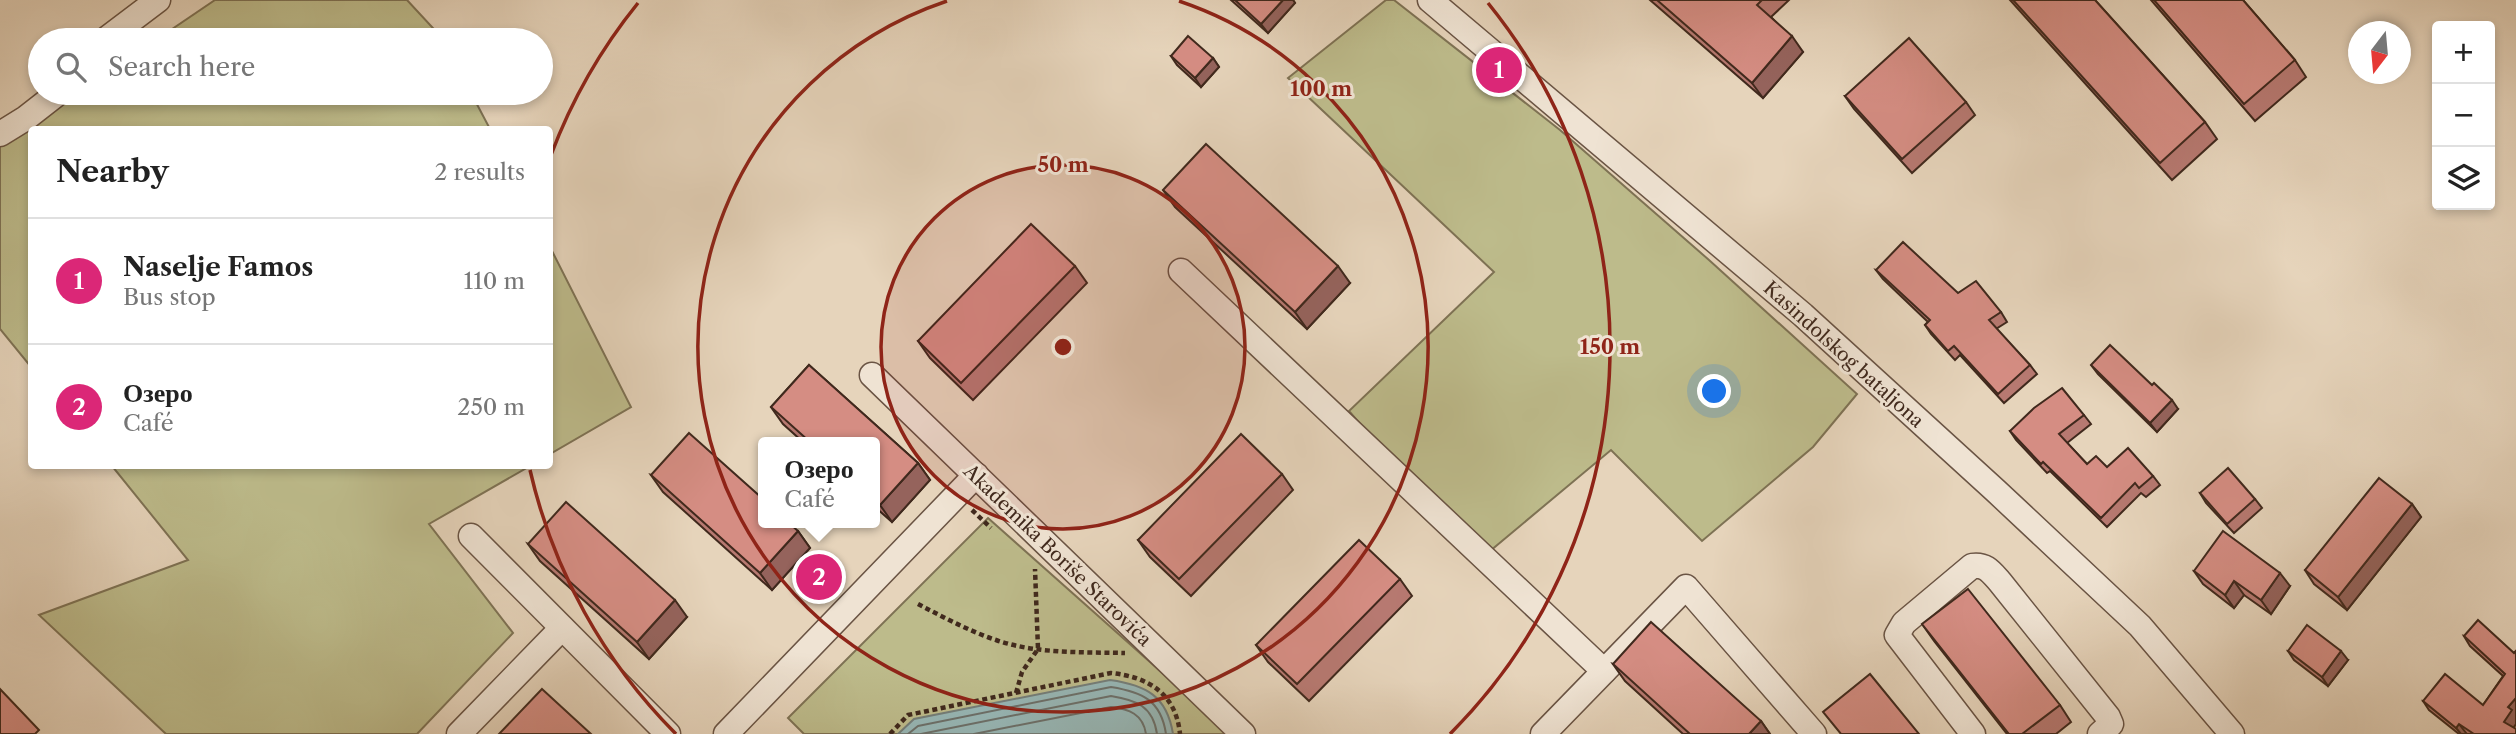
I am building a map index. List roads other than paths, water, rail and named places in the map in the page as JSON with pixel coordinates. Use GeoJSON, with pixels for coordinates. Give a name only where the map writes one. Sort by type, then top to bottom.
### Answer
{"type":"FeatureCollection","features":[{"type":"Feature","properties":{"kind":"street"},"geometry":{"type":"LineString","coordinates":[[121,28],[158,0]]}},
{"type":"Feature","properties":{"kind":"street","name":"Kasindolskog bataljona"},"geometry":{"type":"LineString","coordinates":[[1430,0],[1802,315],[1996,491],[2140,626],[2231,734]]}},
{"type":"Feature","properties":{"kind":"street"},"geometry":{"type":"LineString","coordinates":[[0,134],[43,105]]}},
{"type":"Feature","properties":{"kind":"street"},"geometry":{"type":"LineString","coordinates":[[1181,271],[1604,671]]}},
{"type":"Feature","properties":{"kind":"street","name":"Akademika Boriše Starovića"},"geometry":{"type":"LineString","coordinates":[[872,375],[1243,734]]}},
{"type":"Feature","properties":{"kind":"street"},"geometry":{"type":"LineString","coordinates":[[726,734],[976,475]]}},
{"type":"Feature","properties":{"kind":"street"},"geometry":{"type":"LineString","coordinates":[[471,536],[668,734]]}},
{"type":"Feature","properties":{"kind":"street"},"geometry":{"type":"LineString","coordinates":[[1973,734],[1897,635],[1903,623],[1972,566],[1979,565],[1987,568],[2000,582],[2108,717],[2111,724],[2100,734]]}},
{"type":"Feature","properties":{"kind":"street"},"geometry":{"type":"LineString","coordinates":[[1543,734],[1686,587],[1814,734]]}},
{"type":"Feature","properties":{"kind":"street"},"geometry":{"type":"LineString","coordinates":[[459,734],[562,628]]}},
{"type":"Feature","properties":{"kind":"water"},"geometry":{"type":"Polygon","coordinates":[[[1110,680],[1134,685],[1153,695],[1166,710],[1173,734],[898,734],[914,719],[1110,680]]]}},
{"type":"Feature","properties":{"kind":"place","name":"Naselje Famos"},"geometry":{"type":"Point","coordinates":[1499,70]}},
{"type":"Feature","properties":{"kind":"place","name":"Озеро"},"geometry":{"type":"Point","coordinates":[819,577]}}]}
